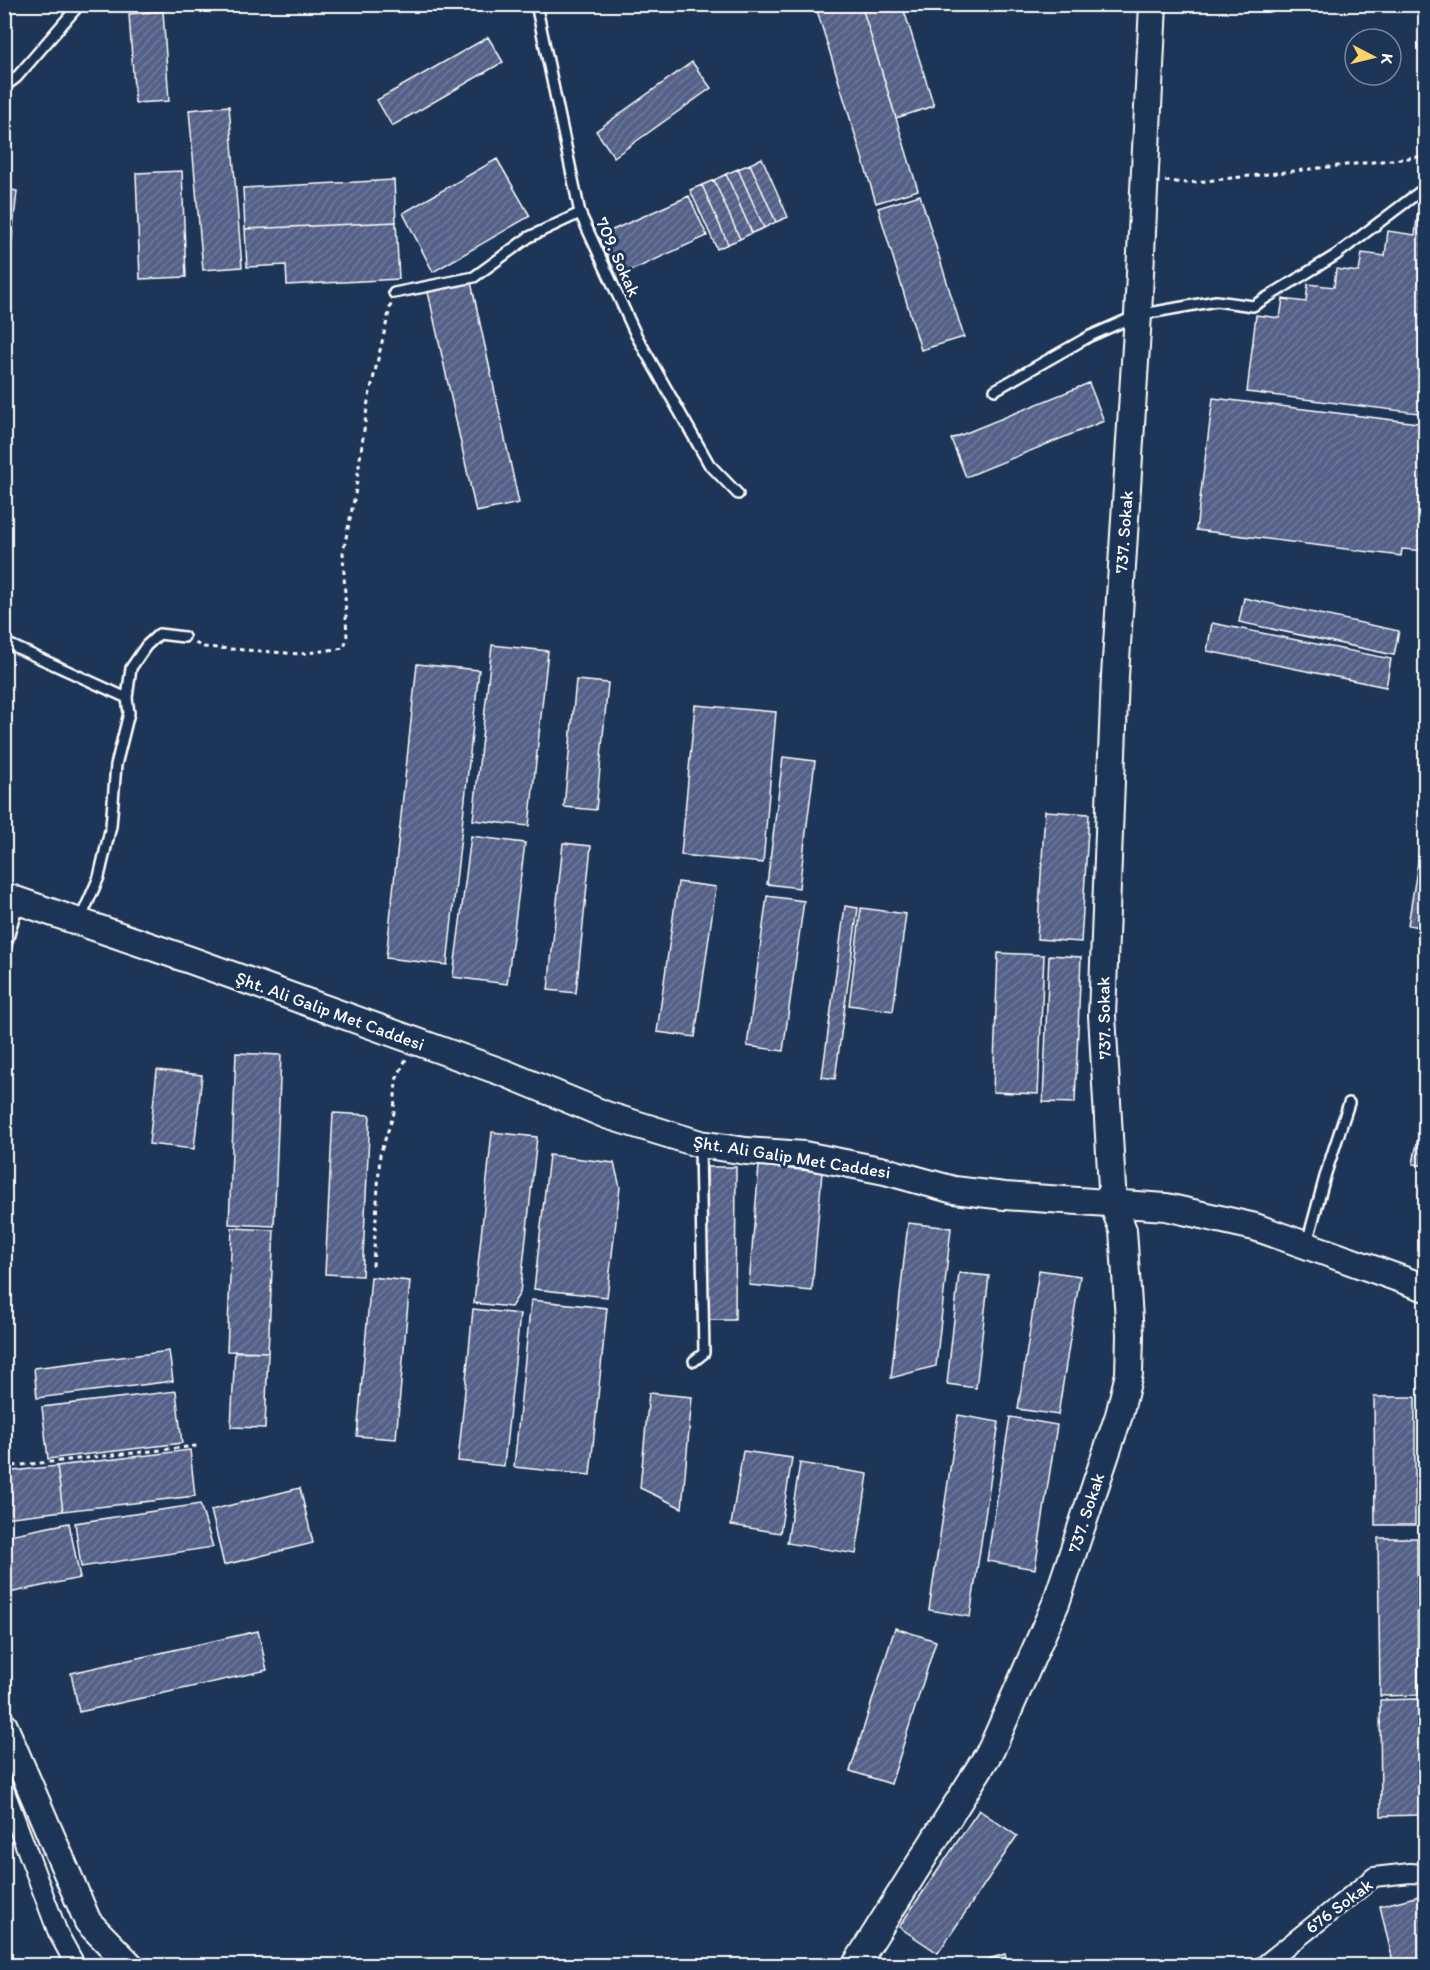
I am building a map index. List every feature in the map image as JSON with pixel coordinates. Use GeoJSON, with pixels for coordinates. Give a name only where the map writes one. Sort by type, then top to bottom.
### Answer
{"type":"FeatureCollection","features":[{"type":"Feature","properties":{"kind":"street","name":"737. Sokak"},"geometry":{"type":"LineString","coordinates":[[855,1965],[991,1750],[1056,1603],[1119,1416],[1129,1374],[1130,1334],[1123,1230],[1113,1205],[1102,1015],[1115,676],[1138,315],[1153,4]]}},
{"type":"Feature","properties":{"kind":"street","name":"Şht. Ali Galip Met Caddesi"},"geometry":{"type":"LineString","coordinates":[[12,898],[507,1074],[606,1115],[700,1144],[746,1151],[804,1155],[885,1171],[954,1190],[1113,1205],[1166,1207],[1255,1227],[1425,1288]]}},
{"type":"Feature","properties":{"kind":"street"},"geometry":{"type":"LineString","coordinates":[[4,1726],[88,1922],[131,1965]]}},
{"type":"Feature","properties":{"kind":"street"},"geometry":{"type":"LineString","coordinates":[[4,1789],[57,1933],[76,1965]]}},
{"type":"Feature","properties":{"kind":"street","name":"676 Sokak"},"geometry":{"type":"LineString","coordinates":[[1263,1965],[1374,1877],[1410,1873],[1425,1874]]}},
{"type":"Feature","properties":{"kind":"lane"},"geometry":{"type":"LineString","coordinates":[[4,87],[16,78],[80,4]]}},
{"type":"Feature","properties":{"kind":"lane","name":"709. Sokak"},"geometry":{"type":"LineString","coordinates":[[536,4],[580,213],[641,345],[709,464],[738,494]]}},
{"type":"Feature","properties":{"kind":"lane"},"geometry":{"type":"LineString","coordinates":[[995,390],[1090,336],[1138,315],[1216,301],[1253,306],[1336,255],[1425,187]]}},
{"type":"Feature","properties":{"kind":"lane"},"geometry":{"type":"LineString","coordinates":[[394,293],[424,289],[474,277],[529,237],[580,213]]}},
{"type":"Feature","properties":{"kind":"lane"},"geometry":{"type":"LineString","coordinates":[[79,922],[99,877],[111,826],[116,765],[129,713],[127,698],[131,668],[146,646],[159,634],[184,637]]}},
{"type":"Feature","properties":{"kind":"lane"},"geometry":{"type":"LineString","coordinates":[[4,642],[127,698]]}},
{"type":"Feature","properties":{"kind":"lane"},"geometry":{"type":"LineString","coordinates":[[4,952],[12,898]]}},
{"type":"Feature","properties":{"kind":"lane"},"geometry":{"type":"LineString","coordinates":[[1306,1245],[1349,1103]]}},
{"type":"Feature","properties":{"kind":"lane"},"geometry":{"type":"LineString","coordinates":[[694,1361],[704,1353],[700,1144]]}},
{"type":"Feature","properties":{"kind":"path"},"geometry":{"type":"LineString","coordinates":[[1144,180],[1188,183],[1425,156]]}},
{"type":"Feature","properties":{"kind":"path"},"geometry":{"type":"LineString","coordinates":[[184,637],[204,647],[300,654],[344,648],[346,638],[343,552],[355,495],[368,400],[394,293]]}},
{"type":"Feature","properties":{"kind":"path"},"geometry":{"type":"LineString","coordinates":[[373,1266],[380,1154],[394,1113],[396,1080],[414,1041]]}},
{"type":"Feature","properties":{"kind":"path"},"geometry":{"type":"LineString","coordinates":[[4,1467],[197,1446]]}},
{"type":"Feature","properties":{"kind":"building"},"geometry":{"type":"Polygon","coordinates":[[[815,4],[861,4],[918,190],[876,203],[815,4]]]}},
{"type":"Feature","properties":{"kind":"building"},"geometry":{"type":"Polygon","coordinates":[[[861,4],[902,4],[934,106],[896,118],[861,4]]]}},
{"type":"Feature","properties":{"kind":"building"},"geometry":{"type":"Polygon","coordinates":[[[163,11],[169,101],[135,103],[129,14],[163,11]]]}},
{"type":"Feature","properties":{"kind":"building"},"geometry":{"type":"Polygon","coordinates":[[[488,37],[503,62],[392,126],[377,100],[488,37]]]}},
{"type":"Feature","properties":{"kind":"building"},"geometry":{"type":"Polygon","coordinates":[[[692,62],[711,88],[614,157],[596,131],[692,62]]]}},
{"type":"Feature","properties":{"kind":"building"},"geometry":{"type":"Polygon","coordinates":[[[229,106],[242,267],[203,270],[189,110],[229,106]]]}},
{"type":"Feature","properties":{"kind":"building"},"geometry":{"type":"Polygon","coordinates":[[[762,158],[788,217],[776,222],[750,164],[762,158]]]}},
{"type":"Feature","properties":{"kind":"building"},"geometry":{"type":"Polygon","coordinates":[[[497,159],[530,216],[433,272],[403,213],[497,159]]]}},
{"type":"Feature","properties":{"kind":"building"},"geometry":{"type":"Polygon","coordinates":[[[750,164],[776,222],[764,228],[738,169],[750,164]]]}},
{"type":"Feature","properties":{"kind":"building"},"geometry":{"type":"Polygon","coordinates":[[[738,169],[764,228],[752,233],[726,174],[738,169]]]}},
{"type":"Feature","properties":{"kind":"building"},"geometry":{"type":"Polygon","coordinates":[[[182,171],[186,277],[140,279],[136,173],[182,171]]]}},
{"type":"Feature","properties":{"kind":"building"},"geometry":{"type":"Polygon","coordinates":[[[726,174],[752,233],[740,239],[714,180],[726,174]]]}},
{"type":"Feature","properties":{"kind":"building"},"geometry":{"type":"Polygon","coordinates":[[[394,180],[396,222],[245,229],[243,188],[394,180]]]}},
{"type":"Feature","properties":{"kind":"building"},"geometry":{"type":"Polygon","coordinates":[[[714,180],[740,239],[728,244],[702,185],[714,180]]]}},
{"type":"Feature","properties":{"kind":"building"},"geometry":{"type":"Polygon","coordinates":[[[702,185],[728,244],[717,249],[690,190],[702,185]]]}},
{"type":"Feature","properties":{"kind":"building"},"geometry":{"type":"Polygon","coordinates":[[[4,188],[17,191],[12,238],[4,236],[4,188]]]}},
{"type":"Feature","properties":{"kind":"building"},"geometry":{"type":"Polygon","coordinates":[[[920,195],[964,337],[921,350],[878,208],[920,195]]]}},
{"type":"Feature","properties":{"kind":"building"},"geometry":{"type":"Polygon","coordinates":[[[689,196],[707,236],[617,277],[599,236],[689,196]]]}},
{"type":"Feature","properties":{"kind":"building"},"geometry":{"type":"Polygon","coordinates":[[[1418,210],[1426,211],[1426,414],[1247,392],[1256,315],[1280,318],[1283,299],[1306,302],[1308,284],[1334,287],[1336,269],[1359,272],[1362,253],[1385,256],[1388,231],[1415,235],[1418,210]]]}},
{"type":"Feature","properties":{"kind":"building"},"geometry":{"type":"Polygon","coordinates":[[[396,222],[399,279],[287,285],[286,265],[247,267],[245,229],[396,222]]]}},
{"type":"Feature","properties":{"kind":"building"},"geometry":{"type":"Polygon","coordinates":[[[4,236],[12,238],[9,272],[4,271],[4,236]]]}},
{"type":"Feature","properties":{"kind":"building"},"geometry":{"type":"Polygon","coordinates":[[[471,282],[519,503],[476,512],[428,292],[471,282]]]}},
{"type":"Feature","properties":{"kind":"building"},"geometry":{"type":"Polygon","coordinates":[[[1089,383],[1104,421],[966,477],[951,439],[1089,383]]]}},
{"type":"Feature","properties":{"kind":"building"},"geometry":{"type":"Polygon","coordinates":[[[1213,398],[1426,424],[1426,551],[1402,549],[1401,556],[1196,530],[1213,398]]]}},
{"type":"Feature","properties":{"kind":"building"},"geometry":{"type":"Polygon","coordinates":[[[1244,598],[1399,631],[1394,655],[1239,622],[1244,598]]]}},
{"type":"Feature","properties":{"kind":"building"},"geometry":{"type":"Polygon","coordinates":[[[1212,623],[1391,659],[1386,687],[1207,651],[1212,623]]]}},
{"type":"Feature","properties":{"kind":"building"},"geometry":{"type":"Polygon","coordinates":[[[492,645],[548,651],[529,826],[473,820],[492,645]]]}},
{"type":"Feature","properties":{"kind":"building"},"geometry":{"type":"Polygon","coordinates":[[[417,664],[479,670],[447,965],[386,958],[417,664]]]}},
{"type":"Feature","properties":{"kind":"building"},"geometry":{"type":"Polygon","coordinates":[[[576,680],[608,683],[596,810],[564,807],[576,680]]]}},
{"type":"Feature","properties":{"kind":"building"},"geometry":{"type":"Polygon","coordinates":[[[695,705],[776,712],[763,863],[681,855],[695,705]]]}},
{"type":"Feature","properties":{"kind":"building"},"geometry":{"type":"Polygon","coordinates":[[[783,757],[815,761],[799,888],[767,884],[783,757]]]}},
{"type":"Feature","properties":{"kind":"building"},"geometry":{"type":"Polygon","coordinates":[[[1045,811],[1089,814],[1081,942],[1037,939],[1045,811]]]}},
{"type":"Feature","properties":{"kind":"building"},"geometry":{"type":"Polygon","coordinates":[[[1426,813],[1426,928],[1408,925],[1426,813]]]}},
{"type":"Feature","properties":{"kind":"building"},"geometry":{"type":"Polygon","coordinates":[[[471,836],[525,843],[507,984],[453,977],[471,836]]]}},
{"type":"Feature","properties":{"kind":"building"},"geometry":{"type":"Polygon","coordinates":[[[563,843],[591,846],[576,993],[548,990],[563,843]]]}},
{"type":"Feature","properties":{"kind":"building"},"geometry":{"type":"Polygon","coordinates":[[[678,882],[716,887],[695,1037],[657,1032],[678,882]]]}},
{"type":"Feature","properties":{"kind":"building"},"geometry":{"type":"Polygon","coordinates":[[[767,896],[804,901],[783,1051],[747,1046],[767,896]]]}},
{"type":"Feature","properties":{"kind":"building"},"geometry":{"type":"Polygon","coordinates":[[[845,906],[858,908],[835,1079],[822,1077],[845,906]]]}},
{"type":"Feature","properties":{"kind":"building"},"geometry":{"type":"Polygon","coordinates":[[[861,908],[906,914],[893,1011],[849,1005],[861,908]]]}},
{"type":"Feature","properties":{"kind":"building"},"geometry":{"type":"Polygon","coordinates":[[[998,953],[1044,955],[1038,1094],[993,1092],[998,953]]]}},
{"type":"Feature","properties":{"kind":"building"},"geometry":{"type":"Polygon","coordinates":[[[1049,955],[1081,957],[1075,1103],[1043,1102],[1049,955]]]}},
{"type":"Feature","properties":{"kind":"building"},"geometry":{"type":"Polygon","coordinates":[[[236,1053],[281,1055],[274,1226],[229,1224],[236,1053]]]}},
{"type":"Feature","properties":{"kind":"building"},"geometry":{"type":"Polygon","coordinates":[[[157,1070],[202,1075],[194,1149],[149,1144],[157,1070]]]}},
{"type":"Feature","properties":{"kind":"building"},"geometry":{"type":"Polygon","coordinates":[[[1426,1095],[1426,1166],[1413,1164],[1426,1095]]]}},
{"type":"Feature","properties":{"kind":"building"},"geometry":{"type":"Polygon","coordinates":[[[333,1113],[370,1115],[362,1276],[325,1274],[333,1113]]]}},
{"type":"Feature","properties":{"kind":"building"},"geometry":{"type":"Polygon","coordinates":[[[492,1132],[537,1137],[520,1293],[511,1307],[474,1303],[492,1132]]]}},
{"type":"Feature","properties":{"kind":"building"},"geometry":{"type":"Polygon","coordinates":[[[549,1155],[614,1163],[620,1187],[607,1297],[534,1289],[549,1155]]]}},
{"type":"Feature","properties":{"kind":"building"},"geometry":{"type":"Polygon","coordinates":[[[759,1166],[822,1172],[812,1291],[749,1285],[759,1166]]]}},
{"type":"Feature","properties":{"kind":"building"},"geometry":{"type":"Polygon","coordinates":[[[707,1167],[736,1167],[735,1320],[706,1320],[707,1167]]]}},
{"type":"Feature","properties":{"kind":"building"},"geometry":{"type":"Polygon","coordinates":[[[908,1223],[951,1228],[936,1366],[891,1378],[908,1223]]]}},
{"type":"Feature","properties":{"kind":"building"},"geometry":{"type":"Polygon","coordinates":[[[232,1228],[274,1230],[268,1352],[227,1351],[232,1228]]]}},
{"type":"Feature","properties":{"kind":"building"},"geometry":{"type":"Polygon","coordinates":[[[1039,1270],[1080,1276],[1058,1415],[1018,1409],[1039,1270]]]}},
{"type":"Feature","properties":{"kind":"building"},"geometry":{"type":"Polygon","coordinates":[[[959,1273],[989,1276],[976,1388],[947,1384],[959,1273]]]}},
{"type":"Feature","properties":{"kind":"building"},"geometry":{"type":"Polygon","coordinates":[[[371,1277],[410,1281],[396,1439],[357,1436],[371,1277]]]}},
{"type":"Feature","properties":{"kind":"building"},"geometry":{"type":"Polygon","coordinates":[[[531,1300],[607,1308],[590,1475],[514,1467],[531,1300]]]}},
{"type":"Feature","properties":{"kind":"building"},"geometry":{"type":"Polygon","coordinates":[[[473,1309],[520,1314],[504,1466],[458,1461],[473,1309]]]}},
{"type":"Feature","properties":{"kind":"building"},"geometry":{"type":"Polygon","coordinates":[[[169,1351],[173,1381],[37,1398],[34,1368],[169,1351]]]}},
{"type":"Feature","properties":{"kind":"building"},"geometry":{"type":"Polygon","coordinates":[[[235,1351],[268,1352],[265,1428],[231,1427],[235,1351]]]}},
{"type":"Feature","properties":{"kind":"building"},"geometry":{"type":"Polygon","coordinates":[[[176,1391],[182,1443],[48,1459],[42,1407],[176,1391]]]}},
{"type":"Feature","properties":{"kind":"building"},"geometry":{"type":"Polygon","coordinates":[[[649,1393],[692,1397],[682,1508],[640,1488],[649,1393]]]}},
{"type":"Feature","properties":{"kind":"building"},"geometry":{"type":"Polygon","coordinates":[[[1374,1397],[1415,1397],[1415,1525],[1375,1525],[1374,1397]]]}},
{"type":"Feature","properties":{"kind":"building"},"geometry":{"type":"Polygon","coordinates":[[[958,1415],[999,1422],[970,1617],[929,1610],[958,1415]]]}},
{"type":"Feature","properties":{"kind":"building"},"geometry":{"type":"Polygon","coordinates":[[[1010,1417],[1057,1425],[1035,1569],[987,1561],[1010,1417]]]}},
{"type":"Feature","properties":{"kind":"building"},"geometry":{"type":"Polygon","coordinates":[[[190,1450],[195,1496],[63,1511],[57,1466],[190,1450]]]}},
{"type":"Feature","properties":{"kind":"building"},"geometry":{"type":"Polygon","coordinates":[[[743,1451],[792,1458],[780,1533],[731,1525],[743,1451]]]}},
{"type":"Feature","properties":{"kind":"building"},"geometry":{"type":"Polygon","coordinates":[[[800,1463],[868,1474],[856,1554],[787,1543],[800,1463]]]}},
{"type":"Feature","properties":{"kind":"building"},"geometry":{"type":"Polygon","coordinates":[[[57,1466],[63,1511],[4,1518],[4,1472],[57,1466]]]}},
{"type":"Feature","properties":{"kind":"building"},"geometry":{"type":"Polygon","coordinates":[[[300,1488],[313,1543],[224,1565],[211,1510],[300,1488]]]}},
{"type":"Feature","properties":{"kind":"building"},"geometry":{"type":"Polygon","coordinates":[[[200,1504],[213,1547],[81,1567],[75,1523],[200,1504]]]}},
{"type":"Feature","properties":{"kind":"building"},"geometry":{"type":"Polygon","coordinates":[[[69,1523],[80,1578],[4,1594],[4,1536],[69,1523]]]}},
{"type":"Feature","properties":{"kind":"building"},"geometry":{"type":"Polygon","coordinates":[[[1378,1538],[1417,1538],[1418,1695],[1380,1696],[1378,1538]]]}},
{"type":"Feature","properties":{"kind":"building"},"geometry":{"type":"Polygon","coordinates":[[[895,1628],[936,1641],[891,1784],[850,1771],[895,1628]]]}},
{"type":"Feature","properties":{"kind":"building"},"geometry":{"type":"Polygon","coordinates":[[[258,1631],[267,1670],[79,1712],[71,1673],[258,1631]]]}},
{"type":"Feature","properties":{"kind":"building"},"geometry":{"type":"Polygon","coordinates":[[[1418,1699],[1420,1815],[1381,1816],[1380,1700],[1418,1699]]]}},
{"type":"Feature","properties":{"kind":"building"},"geometry":{"type":"Polygon","coordinates":[[[979,1810],[1017,1836],[938,1953],[899,1927],[979,1810]]]}},
{"type":"Feature","properties":{"kind":"building"},"geometry":{"type":"Polygon","coordinates":[[[1423,1895],[1426,1908],[1426,1966],[1394,1966],[1380,1906],[1423,1895]]]}},
{"type":"Feature","properties":{"kind":"building"},"geometry":{"type":"Polygon","coordinates":[[[1005,1954],[1009,1966],[979,1966],[978,1962],[1005,1954]]]}}]}
